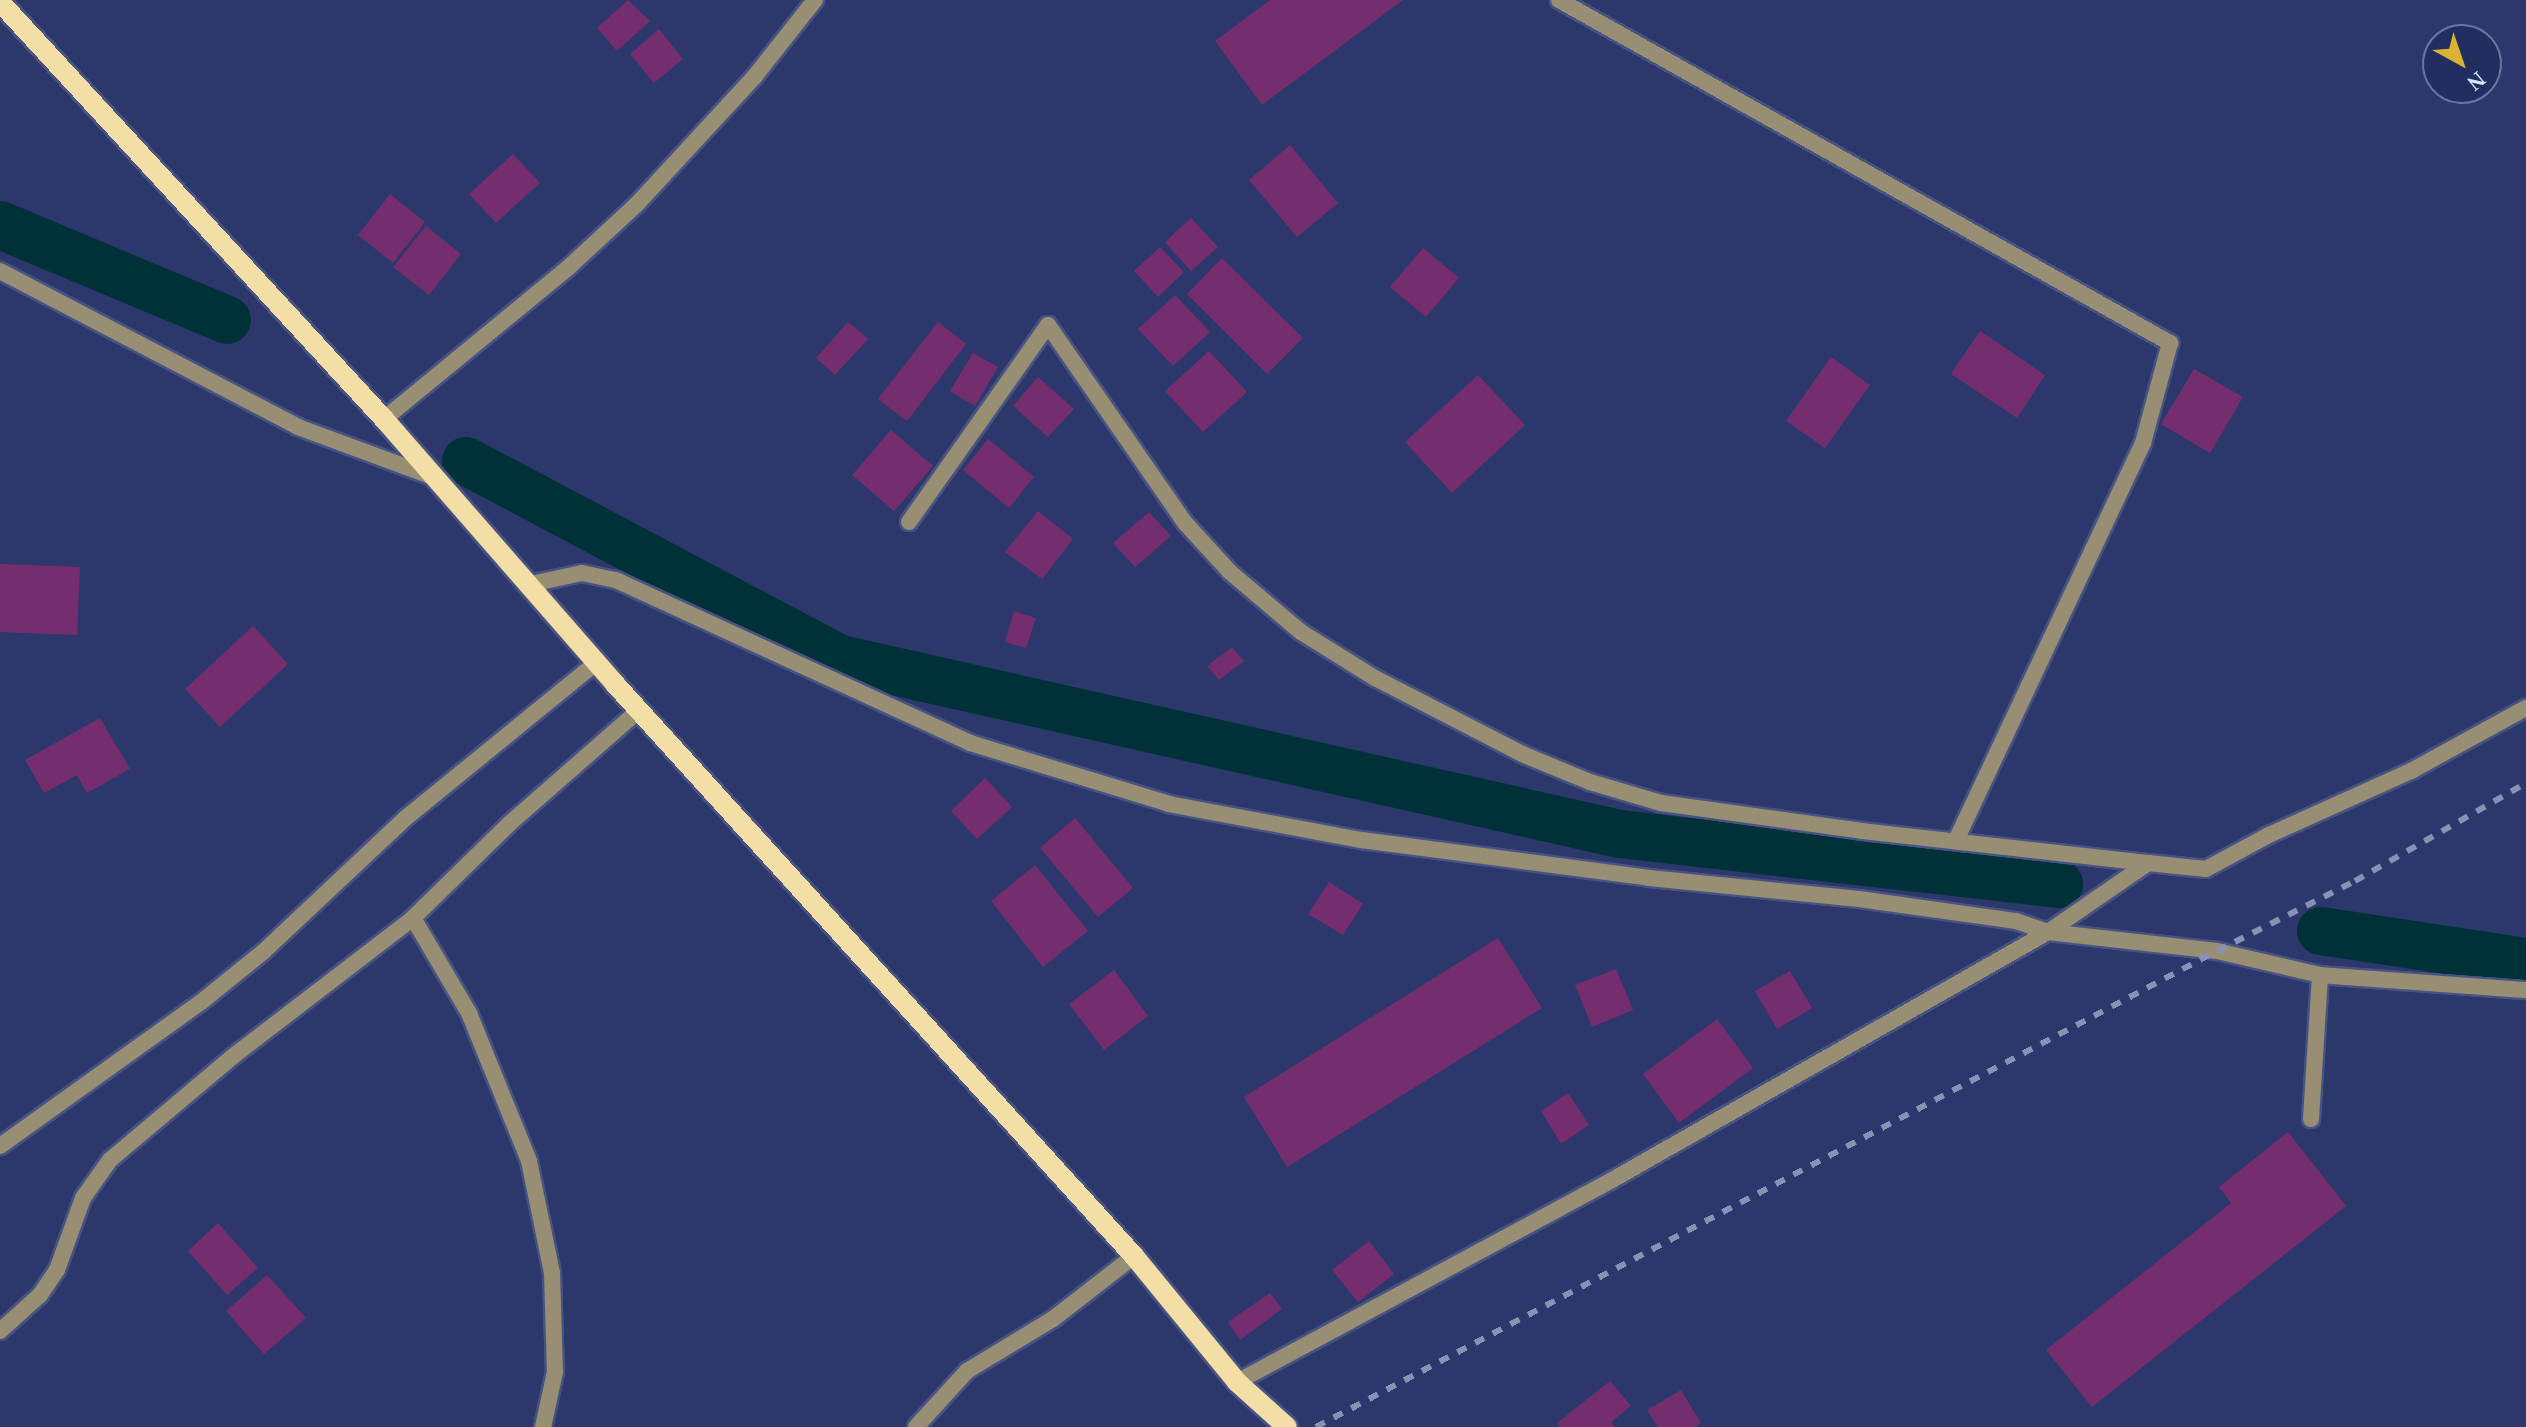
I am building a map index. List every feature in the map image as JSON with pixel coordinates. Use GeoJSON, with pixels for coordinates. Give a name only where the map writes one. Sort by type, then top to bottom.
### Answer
{"type":"FeatureCollection","features":[{"type":"Feature","properties":{"kind":"main road"},"geometry":{"type":"LineString","coordinates":[[0,2],[438,478],[639,710],[1134,1256],[1237,1382],[1287,1427]]}},
{"type":"Feature","properties":{"kind":"street"},"geometry":{"type":"LineString","coordinates":[[384,419],[569,267],[637,204],[755,76],[815,0]]}},
{"type":"Feature","properties":{"kind":"street"},"geometry":{"type":"LineString","coordinates":[[1559,0],[2170,343],[2143,443],[1956,840]]}},
{"type":"Feature","properties":{"kind":"street"},"geometry":{"type":"LineString","coordinates":[[0,271],[298,427],[438,478]]}},
{"type":"Feature","properties":{"kind":"street"},"geometry":{"type":"LineString","coordinates":[[909,522],[1048,325],[1186,524],[1230,572],[1301,632],[1375,678],[1522,754],[1590,782],[1661,803],[1862,831],[2206,869],[2269,835],[2413,770],[2526,708]]}},
{"type":"Feature","properties":{"kind":"street"},"geometry":{"type":"LineString","coordinates":[[531,584],[582,573],[616,580],[970,743],[1169,804],[1362,840],[1649,878],[1859,899],[2016,921],[2048,932],[2217,951],[2320,975],[2526,990]]}},
{"type":"Feature","properties":{"kind":"street"},"geometry":{"type":"LineString","coordinates":[[0,1146],[200,1003],[263,952],[407,817],[597,662]]}},
{"type":"Feature","properties":{"kind":"street"},"geometry":{"type":"LineString","coordinates":[[0,1331],[40,1295],[57,1270],[83,1198],[110,1160],[236,1054],[413,918],[509,824],[639,710]]}},
{"type":"Feature","properties":{"kind":"street"},"geometry":{"type":"LineString","coordinates":[[1237,1382],[1612,1180],[2048,932],[2148,863]]}},
{"type":"Feature","properties":{"kind":"street"},"geometry":{"type":"LineString","coordinates":[[413,918],[469,1013],[529,1161],[552,1273],[555,1372],[543,1427]]}},
{"type":"Feature","properties":{"kind":"street"},"geometry":{"type":"LineString","coordinates":[[2311,1119],[2320,975]]}},
{"type":"Feature","properties":{"kind":"street"},"geometry":{"type":"LineString","coordinates":[[916,1427],[967,1371],[1053,1319],[1134,1256]]}},
{"type":"Feature","properties":{"kind":"building"},"geometry":{"type":"Polygon","coordinates":[[[628,0],[650,21],[617,51],[597,28],[628,0]]]}},
{"type":"Feature","properties":{"kind":"building"},"geometry":{"type":"Polygon","coordinates":[[[1270,0],[1403,0],[1262,105],[1215,41],[1270,0]]]}},
{"type":"Feature","properties":{"kind":"building"},"geometry":{"type":"Polygon","coordinates":[[[659,29],[683,59],[654,83],[630,54],[659,29]]]}},
{"type":"Feature","properties":{"kind":"building"},"geometry":{"type":"Polygon","coordinates":[[[1290,145],[1338,203],[1297,237],[1249,180],[1290,145]]]}},
{"type":"Feature","properties":{"kind":"building"},"geometry":{"type":"Polygon","coordinates":[[[513,154],[540,183],[496,223],[469,194],[513,154]]]}},
{"type":"Feature","properties":{"kind":"building"},"geometry":{"type":"Polygon","coordinates":[[[390,194],[425,222],[393,263],[358,235],[390,194]]]}},
{"type":"Feature","properties":{"kind":"building"},"geometry":{"type":"Polygon","coordinates":[[[1191,218],[1218,247],[1191,271],[1165,242],[1191,218]]]}},
{"type":"Feature","properties":{"kind":"building"},"geometry":{"type":"Polygon","coordinates":[[[426,226],[461,254],[429,295],[393,267],[426,226]]]}},
{"type":"Feature","properties":{"kind":"building"},"geometry":{"type":"Polygon","coordinates":[[[1160,247],[1184,272],[1158,297],[1134,271],[1160,247]]]}},
{"type":"Feature","properties":{"kind":"building"},"geometry":{"type":"Polygon","coordinates":[[[1423,248],[1459,278],[1426,317],[1390,287],[1423,248]]]}},
{"type":"Feature","properties":{"kind":"building"},"geometry":{"type":"Polygon","coordinates":[[[1222,258],[1303,338],[1267,374],[1187,294],[1222,258]]]}},
{"type":"Feature","properties":{"kind":"building"},"geometry":{"type":"Polygon","coordinates":[[[1175,295],[1210,332],[1173,366],[1138,329],[1175,295]]]}},
{"type":"Feature","properties":{"kind":"building"},"geometry":{"type":"Polygon","coordinates":[[[848,322],[868,339],[835,375],[816,358],[848,322]]]}},
{"type":"Feature","properties":{"kind":"building"},"geometry":{"type":"Polygon","coordinates":[[[938,322],[966,344],[907,421],[878,399],[938,322]]]}},
{"type":"Feature","properties":{"kind":"building"},"geometry":{"type":"Polygon","coordinates":[[[1980,331],[2045,375],[2017,418],[1951,374],[1980,331]]]}},
{"type":"Feature","properties":{"kind":"building"},"geometry":{"type":"Polygon","coordinates":[[[1209,351],[1247,392],[1203,432],[1165,391],[1209,351]]]}},
{"type":"Feature","properties":{"kind":"building"},"geometry":{"type":"Polygon","coordinates":[[[973,353],[998,367],[975,406],[950,391],[973,353]]]}},
{"type":"Feature","properties":{"kind":"building"},"geometry":{"type":"Polygon","coordinates":[[[1831,357],[1870,385],[1825,448],[1786,421],[1831,357]]]}},
{"type":"Feature","properties":{"kind":"building"},"geometry":{"type":"Polygon","coordinates":[[[2194,369],[2243,397],[2210,453],[2161,424],[2194,369]]]}},
{"type":"Feature","properties":{"kind":"building"},"geometry":{"type":"Polygon","coordinates":[[[1478,375],[1525,425],[1452,493],[1405,442],[1478,375]]]}},
{"type":"Feature","properties":{"kind":"building"},"geometry":{"type":"Polygon","coordinates":[[[1038,377],[1074,409],[1048,437],[1013,406],[1038,377]]]}},
{"type":"Feature","properties":{"kind":"building"},"geometry":{"type":"Polygon","coordinates":[[[891,430],[933,466],[894,511],[852,475],[891,430]]]}},
{"type":"Feature","properties":{"kind":"building"},"geometry":{"type":"Polygon","coordinates":[[[988,439],[1034,477],[1009,508],[963,470],[988,439]]]}},
{"type":"Feature","properties":{"kind":"building"},"geometry":{"type":"Polygon","coordinates":[[[1038,511],[1073,539],[1042,579],[1005,552],[1038,511]]]}},
{"type":"Feature","properties":{"kind":"building"},"geometry":{"type":"Polygon","coordinates":[[[1149,512],[1171,536],[1135,567],[1113,543],[1149,512]]]}},
{"type":"Feature","properties":{"kind":"building"},"geometry":{"type":"Polygon","coordinates":[[[0,564],[80,567],[77,635],[0,632],[0,564]]]}},
{"type":"Feature","properties":{"kind":"building"},"geometry":{"type":"Polygon","coordinates":[[[1014,611],[1036,618],[1026,648],[1005,642],[1014,611]]]}},
{"type":"Feature","properties":{"kind":"building"},"geometry":{"type":"Polygon","coordinates":[[[253,626],[288,664],[220,727],[185,689],[253,626]]]}},
{"type":"Feature","properties":{"kind":"building"},"geometry":{"type":"Polygon","coordinates":[[[1232,647],[1244,661],[1219,680],[1207,666],[1232,647]]]}},
{"type":"Feature","properties":{"kind":"building"},"geometry":{"type":"Polygon","coordinates":[[[100,718],[130,769],[87,793],[77,775],[44,793],[25,760],[100,718]]]}},
{"type":"Feature","properties":{"kind":"building"},"geometry":{"type":"Polygon","coordinates":[[[985,778],[1012,807],[977,839],[951,811],[985,778]]]}},
{"type":"Feature","properties":{"kind":"building"},"geometry":{"type":"Polygon","coordinates":[[[1075,818],[1133,888],[1098,917],[1040,848],[1075,818]]]}},
{"type":"Feature","properties":{"kind":"building"},"geometry":{"type":"Polygon","coordinates":[[[1035,865],[1088,931],[1043,967],[991,901],[1035,865]]]}},
{"type":"Feature","properties":{"kind":"building"},"geometry":{"type":"Polygon","coordinates":[[[1329,882],[1363,904],[1343,935],[1308,914],[1329,882]]]}},
{"type":"Feature","properties":{"kind":"building"},"geometry":{"type":"Polygon","coordinates":[[[1498,938],[1542,1008],[1287,1167],[1244,1097],[1498,938]]]}},
{"type":"Feature","properties":{"kind":"building"},"geometry":{"type":"Polygon","coordinates":[[[1616,969],[1633,1010],[1592,1027],[1575,985],[1616,969]]]}},
{"type":"Feature","properties":{"kind":"building"},"geometry":{"type":"Polygon","coordinates":[[[1114,970],[1148,1016],[1104,1050],[1069,1004],[1114,970]]]}},
{"type":"Feature","properties":{"kind":"building"},"geometry":{"type":"Polygon","coordinates":[[[1790,971],[1812,1008],[1777,1029],[1755,991],[1790,971]]]}},
{"type":"Feature","properties":{"kind":"building"},"geometry":{"type":"Polygon","coordinates":[[[1717,1019],[1753,1068],[1679,1123],[1643,1074],[1717,1019]]]}},
{"type":"Feature","properties":{"kind":"building"},"geometry":{"type":"Polygon","coordinates":[[[1568,1093],[1589,1125],[1561,1144],[1541,1111],[1568,1093]]]}},
{"type":"Feature","properties":{"kind":"building"},"geometry":{"type":"Polygon","coordinates":[[[2288,1132],[2346,1206],[2092,1407],[2046,1350],[2231,1203],[2219,1187],[2288,1132]]]}},
{"type":"Feature","properties":{"kind":"building"},"geometry":{"type":"Polygon","coordinates":[[[218,1223],[258,1268],[227,1295],[188,1251],[218,1223]]]}},
{"type":"Feature","properties":{"kind":"building"},"geometry":{"type":"Polygon","coordinates":[[[1369,1241],[1394,1274],[1358,1302],[1332,1270],[1369,1241]]]}},
{"type":"Feature","properties":{"kind":"building"},"geometry":{"type":"Polygon","coordinates":[[[267,1275],[306,1318],[264,1354],[226,1311],[267,1275]]]}},
{"type":"Feature","properties":{"kind":"building"},"geometry":{"type":"Polygon","coordinates":[[[1270,1293],[1282,1309],[1240,1340],[1228,1322],[1270,1293]]]}},
{"type":"Feature","properties":{"kind":"building"},"geometry":{"type":"Polygon","coordinates":[[[1610,1381],[1631,1406],[1611,1422],[1615,1427],[1560,1427],[1557,1423],[1610,1381]]]}},
{"type":"Feature","properties":{"kind":"building"},"geometry":{"type":"Polygon","coordinates":[[[1681,1390],[1701,1423],[1694,1427],[1658,1427],[1647,1410],[1681,1390]]]}},
{"type":"Feature","properties":{"kind":"waterway"},"geometry":{"type":"LineString","coordinates":[[0,225],[227,320]]}},
{"type":"Feature","properties":{"kind":"waterway"},"geometry":{"type":"LineString","coordinates":[[466,461],[840,659],[1620,834],[2059,884]]}},
{"type":"Feature","properties":{"kind":"waterway"},"geometry":{"type":"LineString","coordinates":[[2321,931],[2526,962]]}},
{"type":"Feature","properties":{"kind":"railway"},"geometry":{"type":"LineString","coordinates":[[1316,1427],[2355,881],[2526,783]]}}]}
